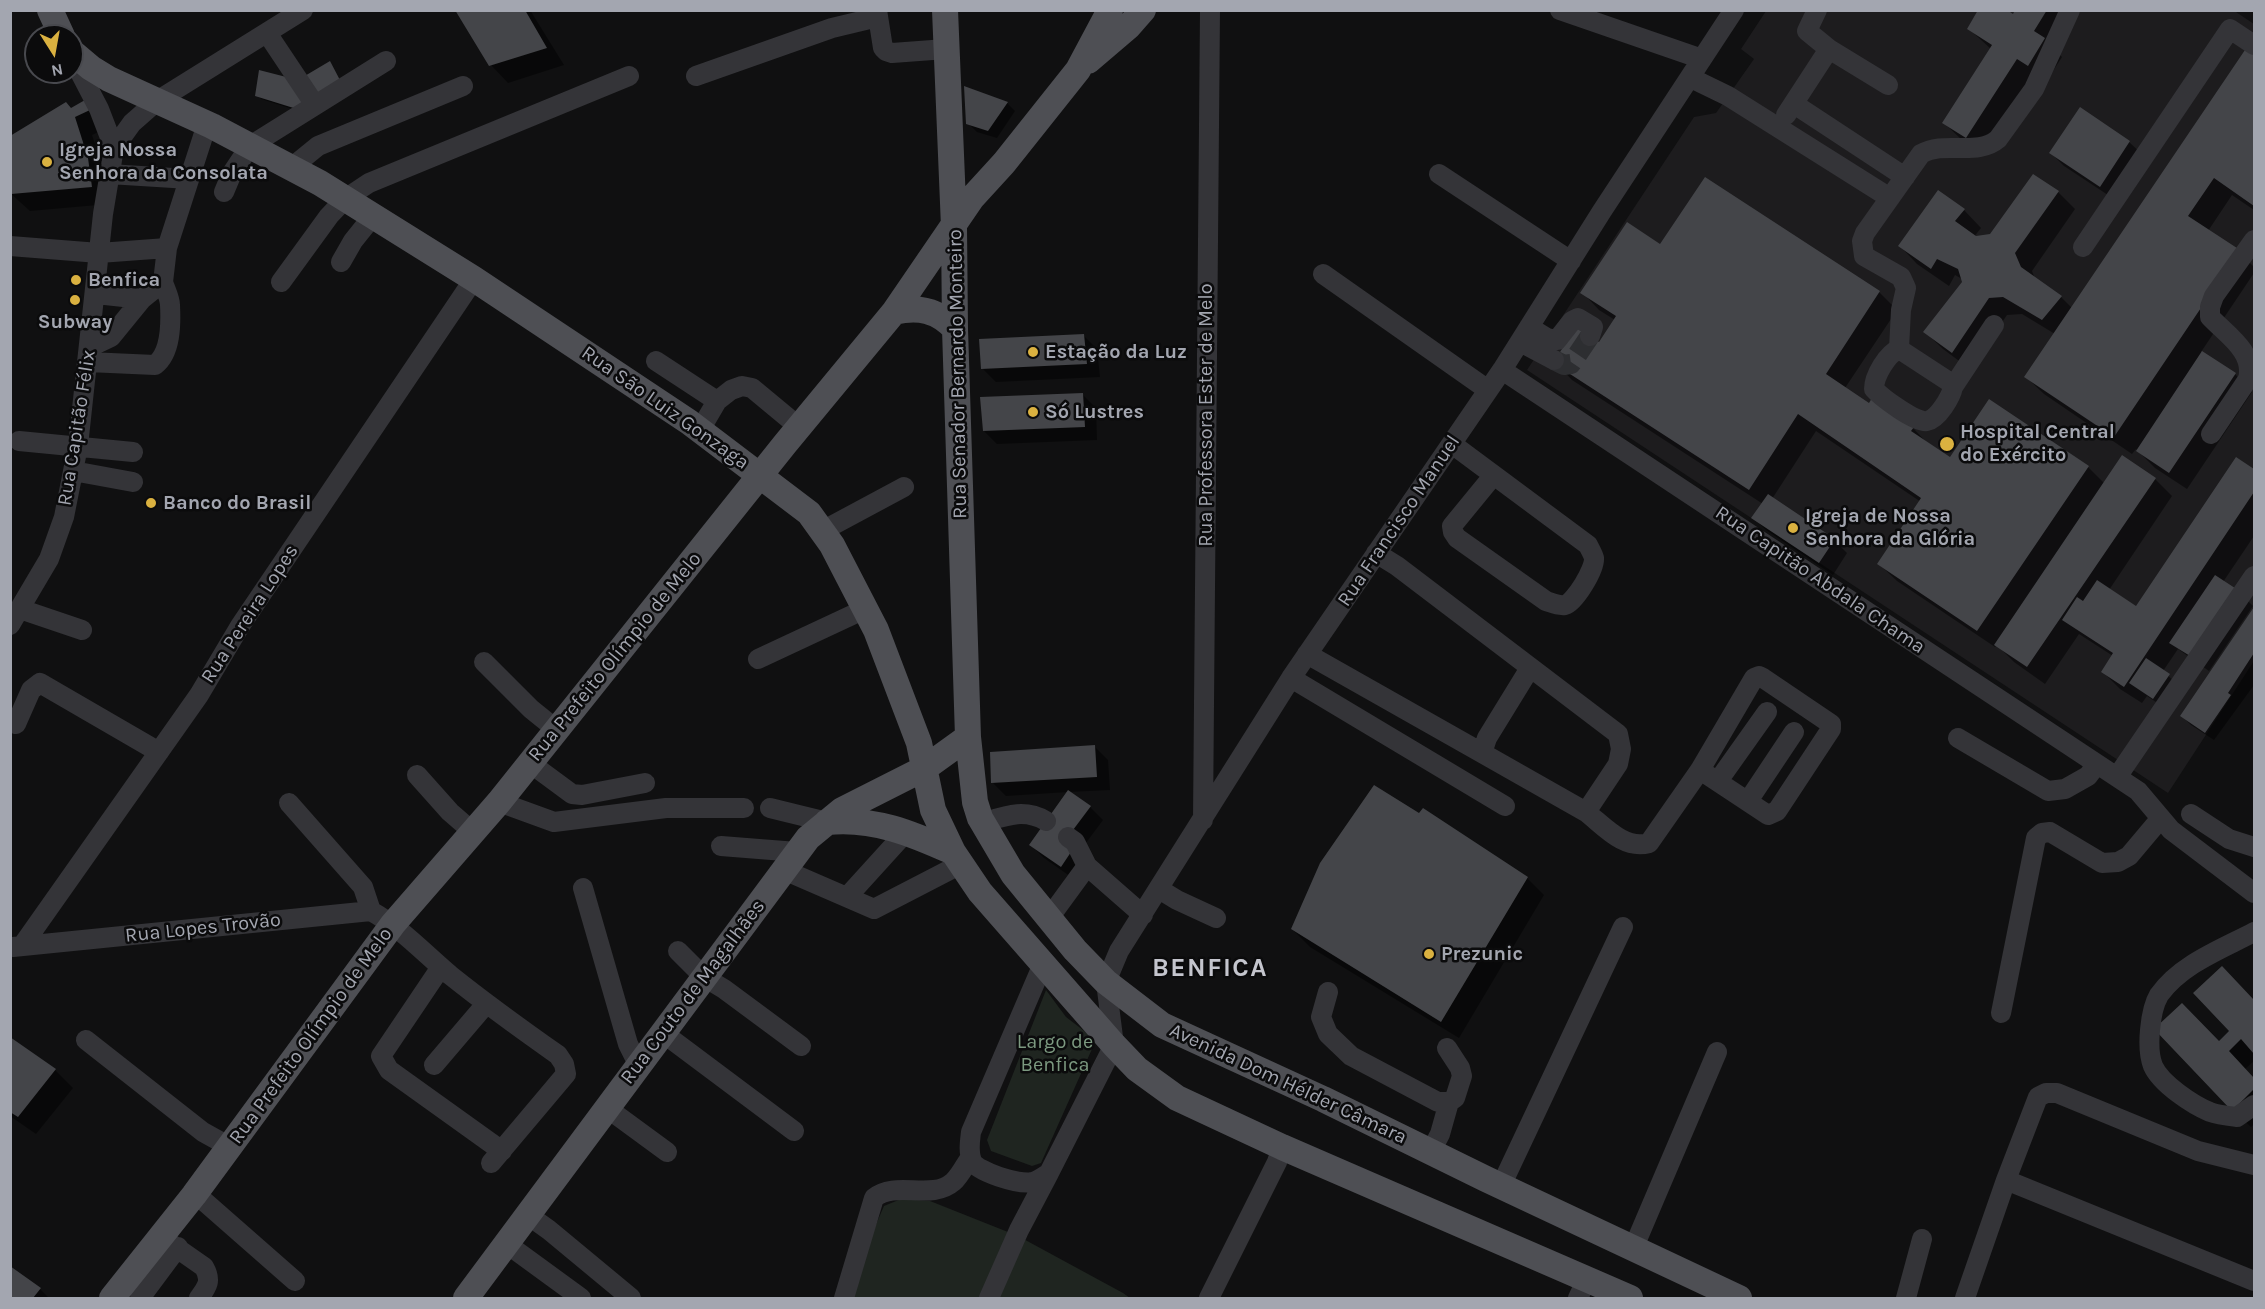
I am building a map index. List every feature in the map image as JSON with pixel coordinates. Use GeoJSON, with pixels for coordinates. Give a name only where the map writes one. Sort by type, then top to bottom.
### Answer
{"type":"FeatureCollection","features":[{"type":"Feature","properties":{"kind":"main road","name":"Rua Senador Bernardo Monteiro"},"geometry":{"type":"LineString","coordinates":[[945,10],[954,227],[955,330],[968,737]]}},
{"type":"Feature","properties":{"kind":"main road","name":"Rua Prefeito Olímpio de Melo"},"geometry":{"type":"LineString","coordinates":[[112,1299],[141,1285],[170,1242],[194,1196],[393,924],[499,802],[894,312],[972,198],[1004,163],[1077,70],[1110,10]]}},
{"type":"Feature","properties":{"kind":"main road"},"geometry":{"type":"LineString","coordinates":[[1077,70],[1130,26],[1143,10]]}},
{"type":"Feature","properties":{"kind":"main road","name":"Rua São Luiz Gonzaga"},"geometry":{"type":"LineString","coordinates":[[84,62],[109,79],[250,146],[373,216],[474,279],[700,430],[809,513],[832,545],[876,630],[911,720],[925,768],[933,810],[957,858],[980,892],[1043,964]]}},
{"type":"Feature","properties":{"kind":"main road"},"geometry":{"type":"LineString","coordinates":[[894,312],[916,308],[928,311],[947,320],[955,330]]}},
{"type":"Feature","properties":{"kind":"main road","name":"Rua Couto de Magalhães"},"geometry":{"type":"LineString","coordinates":[[465,1299],[808,837],[842,810],[925,768],[968,737]]}},
{"type":"Feature","properties":{"kind":"main road","name":"Avenida Dom Hélder Câmara"},"geometry":{"type":"LineString","coordinates":[[968,737],[975,802],[982,823],[1013,874],[1106,982],[1162,1025],[1323,1099],[1739,1299]]}},
{"type":"Feature","properties":{"kind":"main road"},"geometry":{"type":"LineString","coordinates":[[827,822],[849,820],[866,822],[906,832],[957,858]]}},
{"type":"Feature","properties":{"kind":"main road"},"geometry":{"type":"LineString","coordinates":[[1043,964],[1137,1069],[1177,1098],[1582,1289],[1630,1299]]}},
{"type":"Feature","properties":{"kind":"street","name":"Rua Capitão Félix"},"geometry":{"type":"LineString","coordinates":[[15,617],[49,559],[64,517],[78,446],[99,253],[114,148],[132,123],[158,101],[303,10]]}},
{"type":"Feature","properties":{"kind":"street","name":"Rua Professora Ester de Melo"},"geometry":{"type":"LineString","coordinates":[[1203,820],[1210,10]]}},
{"type":"Feature","properties":{"kind":"street"},"geometry":{"type":"LineString","coordinates":[[1560,10],[1702,59]]}},
{"type":"Feature","properties":{"kind":"street","name":"Rua Francisco Manuel"},"geometry":{"type":"LineString","coordinates":[[1114,1045],[1106,982],[1119,951],[1291,678],[1502,370],[1734,10]]}},
{"type":"Feature","properties":{"kind":"street"},"geometry":{"type":"LineString","coordinates":[[1816,10],[1807,31],[1829,49],[1888,85]]}},
{"type":"Feature","properties":{"kind":"street"},"geometry":{"type":"LineString","coordinates":[[1899,349],[1901,310],[1906,288],[1901,277],[1864,256],[1862,241],[1865,233],[1921,154],[1931,148],[1982,147],[1991,145],[1998,139],[2034,89],[2070,10]]}},
{"type":"Feature","properties":{"kind":"street"},"geometry":{"type":"LineString","coordinates":[[696,76],[878,14],[883,48],[886,51],[892,53],[946,49]]}},
{"type":"Feature","properties":{"kind":"street"},"geometry":{"type":"LineString","coordinates":[[2083,247],[2230,29],[2254,45]]}},
{"type":"Feature","properties":{"kind":"street"},"geometry":{"type":"LineString","coordinates":[[267,33],[315,105]]}},
{"type":"Feature","properties":{"kind":"street"},"geometry":{"type":"LineString","coordinates":[[1779,128],[1829,49]]}},
{"type":"Feature","properties":{"kind":"street"},"geometry":{"type":"LineString","coordinates":[[224,192],[232,172],[250,146],[386,61]]}},
{"type":"Feature","properties":{"kind":"street"},"geometry":{"type":"LineString","coordinates":[[281,282],[329,216],[345,199],[369,183],[629,76]]}},
{"type":"Feature","properties":{"kind":"street"},"geometry":{"type":"LineString","coordinates":[[1691,78],[1728,96],[1890,198]]}},
{"type":"Feature","properties":{"kind":"street"},"geometry":{"type":"LineString","coordinates":[[84,80],[99,109],[114,148]]}},
{"type":"Feature","properties":{"kind":"street"},"geometry":{"type":"LineString","coordinates":[[291,168],[318,146],[463,86]]}},
{"type":"Feature","properties":{"kind":"street"},"geometry":{"type":"LineString","coordinates":[[1794,104],[1905,177]]}},
{"type":"Feature","properties":{"kind":"street"},"geometry":{"type":"LineString","coordinates":[[89,354],[155,365],[160,361],[167,347],[170,303],[163,282],[167,248],[207,124]]}},
{"type":"Feature","properties":{"kind":"street"},"geometry":{"type":"LineString","coordinates":[[109,174],[189,179]]}},
{"type":"Feature","properties":{"kind":"street"},"geometry":{"type":"LineString","coordinates":[[1439,174],[1571,261]]}},
{"type":"Feature","properties":{"kind":"street"},"geometry":{"type":"LineString","coordinates":[[341,262],[352,241],[373,216]]}},
{"type":"Feature","properties":{"kind":"street"},"geometry":{"type":"LineString","coordinates":[[2211,434],[2248,379],[2250,370],[2244,351],[2210,317],[2210,307],[2214,296],[2254,240]]}},
{"type":"Feature","properties":{"kind":"street"},"geometry":{"type":"LineString","coordinates":[[10,246],[99,253],[167,248]]}},
{"type":"Feature","properties":{"kind":"street"},"geometry":{"type":"LineString","coordinates":[[1323,274],[1488,390]]}},
{"type":"Feature","properties":{"kind":"street","name":"Rua Pereira Lopes"},"geometry":{"type":"LineString","coordinates":[[16,947],[199,695],[240,626],[474,279]]}},
{"type":"Feature","properties":{"kind":"street"},"geometry":{"type":"LineString","coordinates":[[89,354],[111,337],[142,299],[163,282]]}},
{"type":"Feature","properties":{"kind":"street"},"geometry":{"type":"LineString","coordinates":[[96,294],[142,299]]}},
{"type":"Feature","properties":{"kind":"street"},"geometry":{"type":"LineString","coordinates":[[1524,335],[1557,340],[1572,321],[1578,318],[1593,327],[1590,336]]}},
{"type":"Feature","properties":{"kind":"street"},"geometry":{"type":"LineString","coordinates":[[1899,349],[1894,351],[1874,380],[1874,389],[1880,396],[1919,421],[1928,421],[1936,416],[1994,325]]}},
{"type":"Feature","properties":{"kind":"street"},"geometry":{"type":"LineString","coordinates":[[1524,335],[1554,360]]}},
{"type":"Feature","properties":{"kind":"street"},"geometry":{"type":"LineString","coordinates":[[1899,349],[1951,383],[1953,387]]}},
{"type":"Feature","properties":{"kind":"street"},"geometry":{"type":"LineString","coordinates":[[656,361],[717,401]]}},
{"type":"Feature","properties":{"kind":"street","name":"Rua Capitão Abdala Chama"},"geometry":{"type":"LineString","coordinates":[[1502,370],[2138,791],[2171,830],[2254,893]]}},
{"type":"Feature","properties":{"kind":"street"},"geometry":{"type":"LineString","coordinates":[[700,430],[717,401],[731,390],[742,386],[752,388],[799,427]]}},
{"type":"Feature","properties":{"kind":"street"},"geometry":{"type":"LineString","coordinates":[[19,441],[133,452]]}},
{"type":"Feature","properties":{"kind":"street"},"geometry":{"type":"LineString","coordinates":[[1452,444],[1588,545],[1594,557],[1592,569],[1574,600],[1567,604],[1557,605],[1546,601],[1457,538],[1453,532],[1452,526],[1493,476]]}},
{"type":"Feature","properties":{"kind":"street"},"geometry":{"type":"LineString","coordinates":[[73,471],[133,482]]}},
{"type":"Feature","properties":{"kind":"street"},"geometry":{"type":"LineString","coordinates":[[822,531],[904,487]]}},
{"type":"Feature","properties":{"kind":"street"},"geometry":{"type":"LineString","coordinates":[[1376,554],[1397,566],[1618,734],[1621,749],[1618,764],[1586,812]]}},
{"type":"Feature","properties":{"kind":"street"},"geometry":{"type":"LineString","coordinates":[[2117,777],[2254,576]]}},
{"type":"Feature","properties":{"kind":"street"},"geometry":{"type":"LineString","coordinates":[[758,659],[865,609]]}},
{"type":"Feature","properties":{"kind":"street"},"geometry":{"type":"LineString","coordinates":[[15,617],[82,630]]}},
{"type":"Feature","properties":{"kind":"street"},"geometry":{"type":"LineString","coordinates":[[1307,654],[1586,812],[1626,843],[1638,846],[1650,843],[1700,770],[1754,678],[1759,676],[1826,718],[1831,724],[1831,729],[1777,811],[1768,814],[1700,770]]}},
{"type":"Feature","properties":{"kind":"street"},"geometry":{"type":"LineString","coordinates":[[484,662],[531,709],[556,730]]}},
{"type":"Feature","properties":{"kind":"street"},"geometry":{"type":"LineString","coordinates":[[1482,753],[1487,738],[1530,668]]}},
{"type":"Feature","properties":{"kind":"street"},"geometry":{"type":"LineString","coordinates":[[1291,678],[1505,806]]}},
{"type":"Feature","properties":{"kind":"street"},"geometry":{"type":"LineString","coordinates":[[16,724],[31,690],[40,683],[159,752]]}},
{"type":"Feature","properties":{"kind":"street"},"geometry":{"type":"LineString","coordinates":[[1718,781],[1767,712]]}},
{"type":"Feature","properties":{"kind":"street"},"geometry":{"type":"LineString","coordinates":[[1748,801],[1794,732]]}},
{"type":"Feature","properties":{"kind":"street"},"geometry":{"type":"LineString","coordinates":[[1958,738],[2048,791],[2065,789],[2088,776],[2097,764]]}},
{"type":"Feature","properties":{"kind":"street"},"geometry":{"type":"LineString","coordinates":[[530,763],[572,794],[582,795],[645,783]]}},
{"type":"Feature","properties":{"kind":"street"},"geometry":{"type":"LineString","coordinates":[[417,775],[450,812],[473,832]]}},
{"type":"Feature","properties":{"kind":"street"},"geometry":{"type":"LineString","coordinates":[[499,802],[554,822],[666,808],[744,808]]}},
{"type":"Feature","properties":{"kind":"street"},"geometry":{"type":"LineString","coordinates":[[289,803],[363,887],[371,911],[393,924],[422,952],[441,967],[486,1004],[558,1055],[564,1064],[566,1074],[496,1157],[389,1070],[381,1056],[441,967]]}},
{"type":"Feature","properties":{"kind":"street"},"geometry":{"type":"LineString","coordinates":[[770,808],[827,822]]}},
{"type":"Feature","properties":{"kind":"street"},"geometry":{"type":"LineString","coordinates":[[982,823],[1018,813],[1036,815],[1046,821]]}},
{"type":"Feature","properties":{"kind":"street"},"geometry":{"type":"LineString","coordinates":[[2191,814],[2229,838],[2254,847]]}},
{"type":"Feature","properties":{"kind":"street"},"geometry":{"type":"LineString","coordinates":[[2001,1013],[2036,838],[2042,832],[2050,832],[2102,863],[2118,862],[2129,856],[2161,818]]}},
{"type":"Feature","properties":{"kind":"street"},"geometry":{"type":"LineString","coordinates":[[847,897],[906,832]]}},
{"type":"Feature","properties":{"kind":"street"},"geometry":{"type":"LineString","coordinates":[[1068,837],[1075,842],[1087,866],[1143,915]]}},
{"type":"Feature","properties":{"kind":"street"},"geometry":{"type":"LineString","coordinates":[[721,846],[790,861],[847,897],[874,909],[957,858]]}},
{"type":"Feature","properties":{"kind":"street"},"geometry":{"type":"LineString","coordinates":[[1049,918],[1087,866]]}},
{"type":"Feature","properties":{"kind":"street"},"geometry":{"type":"LineString","coordinates":[[583,888],[628,1044],[639,1066]]}},
{"type":"Feature","properties":{"kind":"street"},"geometry":{"type":"LineString","coordinates":[[1159,889],[1215,918]]}},
{"type":"Feature","properties":{"kind":"street","name":"Rua Lopes Trovão"},"geometry":{"type":"LineString","coordinates":[[16,947],[371,911]]}},
{"type":"Feature","properties":{"kind":"street"},"geometry":{"type":"LineString","coordinates":[[1500,1186],[1623,927]]}},
{"type":"Feature","properties":{"kind":"street"},"geometry":{"type":"LineString","coordinates":[[2254,932],[2205,957],[2177,976],[2158,996],[2151,1018],[2149,1041],[2153,1066],[2164,1082],[2194,1103],[2211,1112],[2237,1117],[2254,1105]]}},
{"type":"Feature","properties":{"kind":"street"},"geometry":{"type":"LineString","coordinates":[[678,951],[704,977],[724,988],[801,1046]]}},
{"type":"Feature","properties":{"kind":"street"},"geometry":{"type":"LineString","coordinates":[[844,1299],[874,1198],[880,1193],[895,1190],[932,1190],[944,1187],[953,1182],[970,1158],[971,1132],[1043,964]]}},
{"type":"Feature","properties":{"kind":"street"},"geometry":{"type":"LineString","coordinates":[[1328,992],[1321,1017],[1328,1034],[1351,1056],[1438,1102],[1449,1102],[1455,1098],[1462,1076],[1460,1068],[1447,1048]]}},
{"type":"Feature","properties":{"kind":"street"},"geometry":{"type":"LineString","coordinates":[[434,1065],[486,1004]]}},
{"type":"Feature","properties":{"kind":"street"},"geometry":{"type":"LineString","coordinates":[[663,1034],[794,1131]]}},
{"type":"Feature","properties":{"kind":"street"},"geometry":{"type":"LineString","coordinates":[[86,1040],[203,1132],[230,1147]]}},
{"type":"Feature","properties":{"kind":"street"},"geometry":{"type":"LineString","coordinates":[[988,1299],[1019,1230],[1114,1045]]}},
{"type":"Feature","properties":{"kind":"street"},"geometry":{"type":"LineString","coordinates":[[1633,1249],[1717,1052]]}},
{"type":"Feature","properties":{"kind":"street"},"geometry":{"type":"LineString","coordinates":[[1965,1299],[2006,1180],[2038,1097],[2046,1093],[2057,1093],[2198,1151],[2254,1165]]}},
{"type":"Feature","properties":{"kind":"street"},"geometry":{"type":"LineString","coordinates":[[1431,1151],[1440,1134],[1449,1102]]}},
{"type":"Feature","properties":{"kind":"street"},"geometry":{"type":"LineString","coordinates":[[607,1108],[667,1152]]}},
{"type":"Feature","properties":{"kind":"street"},"geometry":{"type":"LineString","coordinates":[[1209,1299],[1277,1162],[1282,1147]]}},
{"type":"Feature","properties":{"kind":"street"},"geometry":{"type":"LineString","coordinates":[[970,1158],[979,1170],[1022,1182],[1033,1182],[1048,1173]]}},
{"type":"Feature","properties":{"kind":"street"},"geometry":{"type":"LineString","coordinates":[[2006,1180],[2254,1281]]}},
{"type":"Feature","properties":{"kind":"street"},"geometry":{"type":"LineString","coordinates":[[194,1196],[205,1202],[295,1281]]}},
{"type":"Feature","properties":{"kind":"street"},"geometry":{"type":"LineString","coordinates":[[528,1215],[631,1299]]}},
{"type":"Feature","properties":{"kind":"street"},"geometry":{"type":"LineString","coordinates":[[1906,1299],[1922,1239]]}},
{"type":"Feature","properties":{"kind":"street"},"geometry":{"type":"LineString","coordinates":[[170,1242],[204,1267],[209,1283],[199,1299]]}},
{"type":"Feature","properties":{"kind":"street"},"geometry":{"type":"LineString","coordinates":[[507,1244],[581,1299]]}},
{"type":"Feature","properties":{"kind":"shaded area","name":"Hospital Central do Exército"},"geometry":{"type":"Polygon","coordinates":[[[2233,10],[2254,24],[2254,661],[2168,793],[1527,370],[1694,117],[1716,113],[1754,59],[1741,49],[1766,11],[2233,10]]]}},
{"type":"Feature","properties":{"kind":"green space","name":"Largo de Benfica"},"geometry":{"type":"Polygon","coordinates":[[[1046,990],[1066,1017],[1096,1040],[1041,1163],[1032,1166],[991,1151],[987,1140],[1046,990]]]}},
{"type":"Feature","properties":{"kind":"green space"},"geometry":{"type":"Polygon","coordinates":[[[901,1199],[930,1201],[1018,1236],[1130,1298],[844,1298],[884,1206],[901,1199]]]}},
{"type":"Feature","properties":{"kind":"building"},"geometry":{"type":"Polygon","coordinates":[[[455,10],[525,10],[547,48],[489,66],[455,10]]]}},
{"type":"Feature","properties":{"kind":"building"},"geometry":{"type":"Polygon","coordinates":[[[1978,10],[2007,10],[2013,14],[2015,10],[2047,10],[2034,31],[2045,38],[2028,66],[2017,59],[1966,138],[1942,123],[1992,45],[1967,29],[1978,10]]]}},
{"type":"Feature","properties":{"kind":"building"},"geometry":{"type":"Polygon","coordinates":[[[2247,47],[2254,52],[2254,206],[2214,178],[2188,216],[2240,250],[2114,437],[2024,377],[2247,47]]]}},
{"type":"Feature","properties":{"kind":"building"},"geometry":{"type":"Polygon","coordinates":[[[330,61],[342,84],[300,110],[255,96],[259,70],[298,80],[330,61]]]}},
{"type":"Feature","properties":{"kind":"building"},"geometry":{"type":"Polygon","coordinates":[[[964,86],[1008,102],[988,131],[966,124],[964,86]]]}},
{"type":"Feature","properties":{"kind":"building","name":"Igreja Nossa Senhora da Consolata"},"geometry":{"type":"Polygon","coordinates":[[[85,100],[90,110],[75,117],[88,158],[92,187],[11,194],[10,136],[66,102],[71,108],[85,100]]]}},
{"type":"Feature","properties":{"kind":"building"},"geometry":{"type":"Polygon","coordinates":[[[2080,107],[2130,141],[2100,187],[2049,153],[2080,107]]]}},
{"type":"Feature","properties":{"kind":"building"},"geometry":{"type":"Polygon","coordinates":[[[2033,174],[2059,191],[2015,253],[2021,267],[2062,296],[2042,320],[2003,297],[1989,298],[1952,353],[1923,332],[1962,282],[1958,269],[1937,259],[1931,269],[1898,246],[1938,190],[1965,209],[1955,221],[1976,236],[1990,234],[2033,174]]]}},
{"type":"Feature","properties":{"kind":"building"},"geometry":{"type":"Polygon","coordinates":[[[1705,177],[1880,291],[1826,374],[1869,403],[1872,398],[1914,427],[1911,431],[1950,457],[1989,399],[2089,466],[1977,631],[1877,564],[1921,498],[1798,414],[1749,490],[1553,363],[1576,327],[1599,342],[1616,316],[1580,293],[1627,222],[1660,244],[1705,177]]]}},
{"type":"Feature","properties":{"kind":"building","name":"Estação da Luz"},"geometry":{"type":"Polygon","coordinates":[[[1084,334],[1087,364],[981,369],[979,339],[1084,334]]]}},
{"type":"Feature","properties":{"kind":"building"},"geometry":{"type":"Polygon","coordinates":[[[2202,351],[2236,373],[2169,473],[2136,451],[2202,351]]]}},
{"type":"Feature","properties":{"kind":"building","name":"Só Lustres"},"geometry":{"type":"Polygon","coordinates":[[[1083,393],[1085,427],[983,431],[980,397],[1083,393]]]}},
{"type":"Feature","properties":{"kind":"building"},"geometry":{"type":"Polygon","coordinates":[[[2122,455],[2156,478],[2027,667],[1994,645],[2122,455]]]}},
{"type":"Feature","properties":{"kind":"building"},"geometry":{"type":"Polygon","coordinates":[[[2236,457],[2254,469],[2254,492],[2124,687],[2101,672],[2113,653],[2062,620],[2077,597],[2083,601],[2097,580],[2136,606],[2236,457]]]}},
{"type":"Feature","properties":{"kind":"building","name":"Igreja de Nossa Senhora da Glória"},"geometry":{"type":"Polygon","coordinates":[[[1768,494],[1835,539],[1819,563],[1751,518],[1768,494]]]}},
{"type":"Feature","properties":{"kind":"building"},"geometry":{"type":"Polygon","coordinates":[[[2215,575],[2241,592],[2195,659],[2169,643],[2215,575]]]}},
{"type":"Feature","properties":{"kind":"building"},"geometry":{"type":"Polygon","coordinates":[[[2254,607],[2254,653],[2228,693],[2231,695],[2205,733],[2180,716],[2254,607]]]}},
{"type":"Feature","properties":{"kind":"building"},"geometry":{"type":"Polygon","coordinates":[[[2146,658],[2170,674],[2153,699],[2129,683],[2146,658]]]}},
{"type":"Feature","properties":{"kind":"building"},"geometry":{"type":"Polygon","coordinates":[[[1095,745],[1097,777],[991,783],[990,752],[1095,745]]]}},
{"type":"Feature","properties":{"kind":"building"},"geometry":{"type":"Polygon","coordinates":[[[1374,785],[1419,813],[1423,808],[1528,877],[1441,1022],[1291,929],[1320,863],[1374,785]]]}},
{"type":"Feature","properties":{"kind":"building"},"geometry":{"type":"Polygon","coordinates":[[[1068,790],[1091,806],[1064,842],[1073,849],[1061,867],[1029,845],[1068,790]]]}},
{"type":"Feature","properties":{"kind":"building"},"geometry":{"type":"Polygon","coordinates":[[[2222,966],[2254,1000],[2254,1054],[2241,1039],[2229,1051],[2254,1078],[2254,1089],[2232,1111],[2154,1029],[2182,1003],[2219,1041],[2229,1031],[2193,993],[2222,966]]]}},
{"type":"Feature","properties":{"kind":"building"},"geometry":{"type":"Polygon","coordinates":[[[10,1037],[56,1069],[18,1117],[10,1112],[10,1037]]]}},
{"type":"Feature","properties":{"kind":"building"},"geometry":{"type":"Polygon","coordinates":[[[10,1266],[41,1288],[33,1298],[10,1298],[10,1266]]]}},
{"type":"Feature","properties":{"kind":"tunnel"},"geometry":{"type":"LineString","coordinates":[[1554,360],[1564,365],[1571,364],[1590,336]]}},
{"type":"Feature","properties":{"kind":"place","name":"Igreja Nossa Senhora da Consolata"},"geometry":{"type":"Point","coordinates":[47,162]}},
{"type":"Feature","properties":{"kind":"place","name":"Benfica"},"geometry":{"type":"Point","coordinates":[76,280]}},
{"type":"Feature","properties":{"kind":"place","name":"Subway"},"geometry":{"type":"Point","coordinates":[75,300]}},
{"type":"Feature","properties":{"kind":"place","name":"Estação da Luz"},"geometry":{"type":"Point","coordinates":[1033,352]}},
{"type":"Feature","properties":{"kind":"place","name":"Só Lustres"},"geometry":{"type":"Point","coordinates":[1033,412]}},
{"type":"Feature","properties":{"kind":"place","name":"Hospital Central do Exército"},"geometry":{"type":"Point","coordinates":[1947,444]}},
{"type":"Feature","properties":{"kind":"place","name":"Banco do Brasil"},"geometry":{"type":"Point","coordinates":[151,503]}},
{"type":"Feature","properties":{"kind":"place","name":"Igreja de Nossa Senhora da Glória"},"geometry":{"type":"Point","coordinates":[1793,528]}},
{"type":"Feature","properties":{"kind":"place","name":"Prezunic"},"geometry":{"type":"Point","coordinates":[1429,954]}},
{"type":"Feature","properties":{"kind":"district","name":"BENFICA"},"geometry":{"type":"Point","coordinates":[1210,969]}}]}
